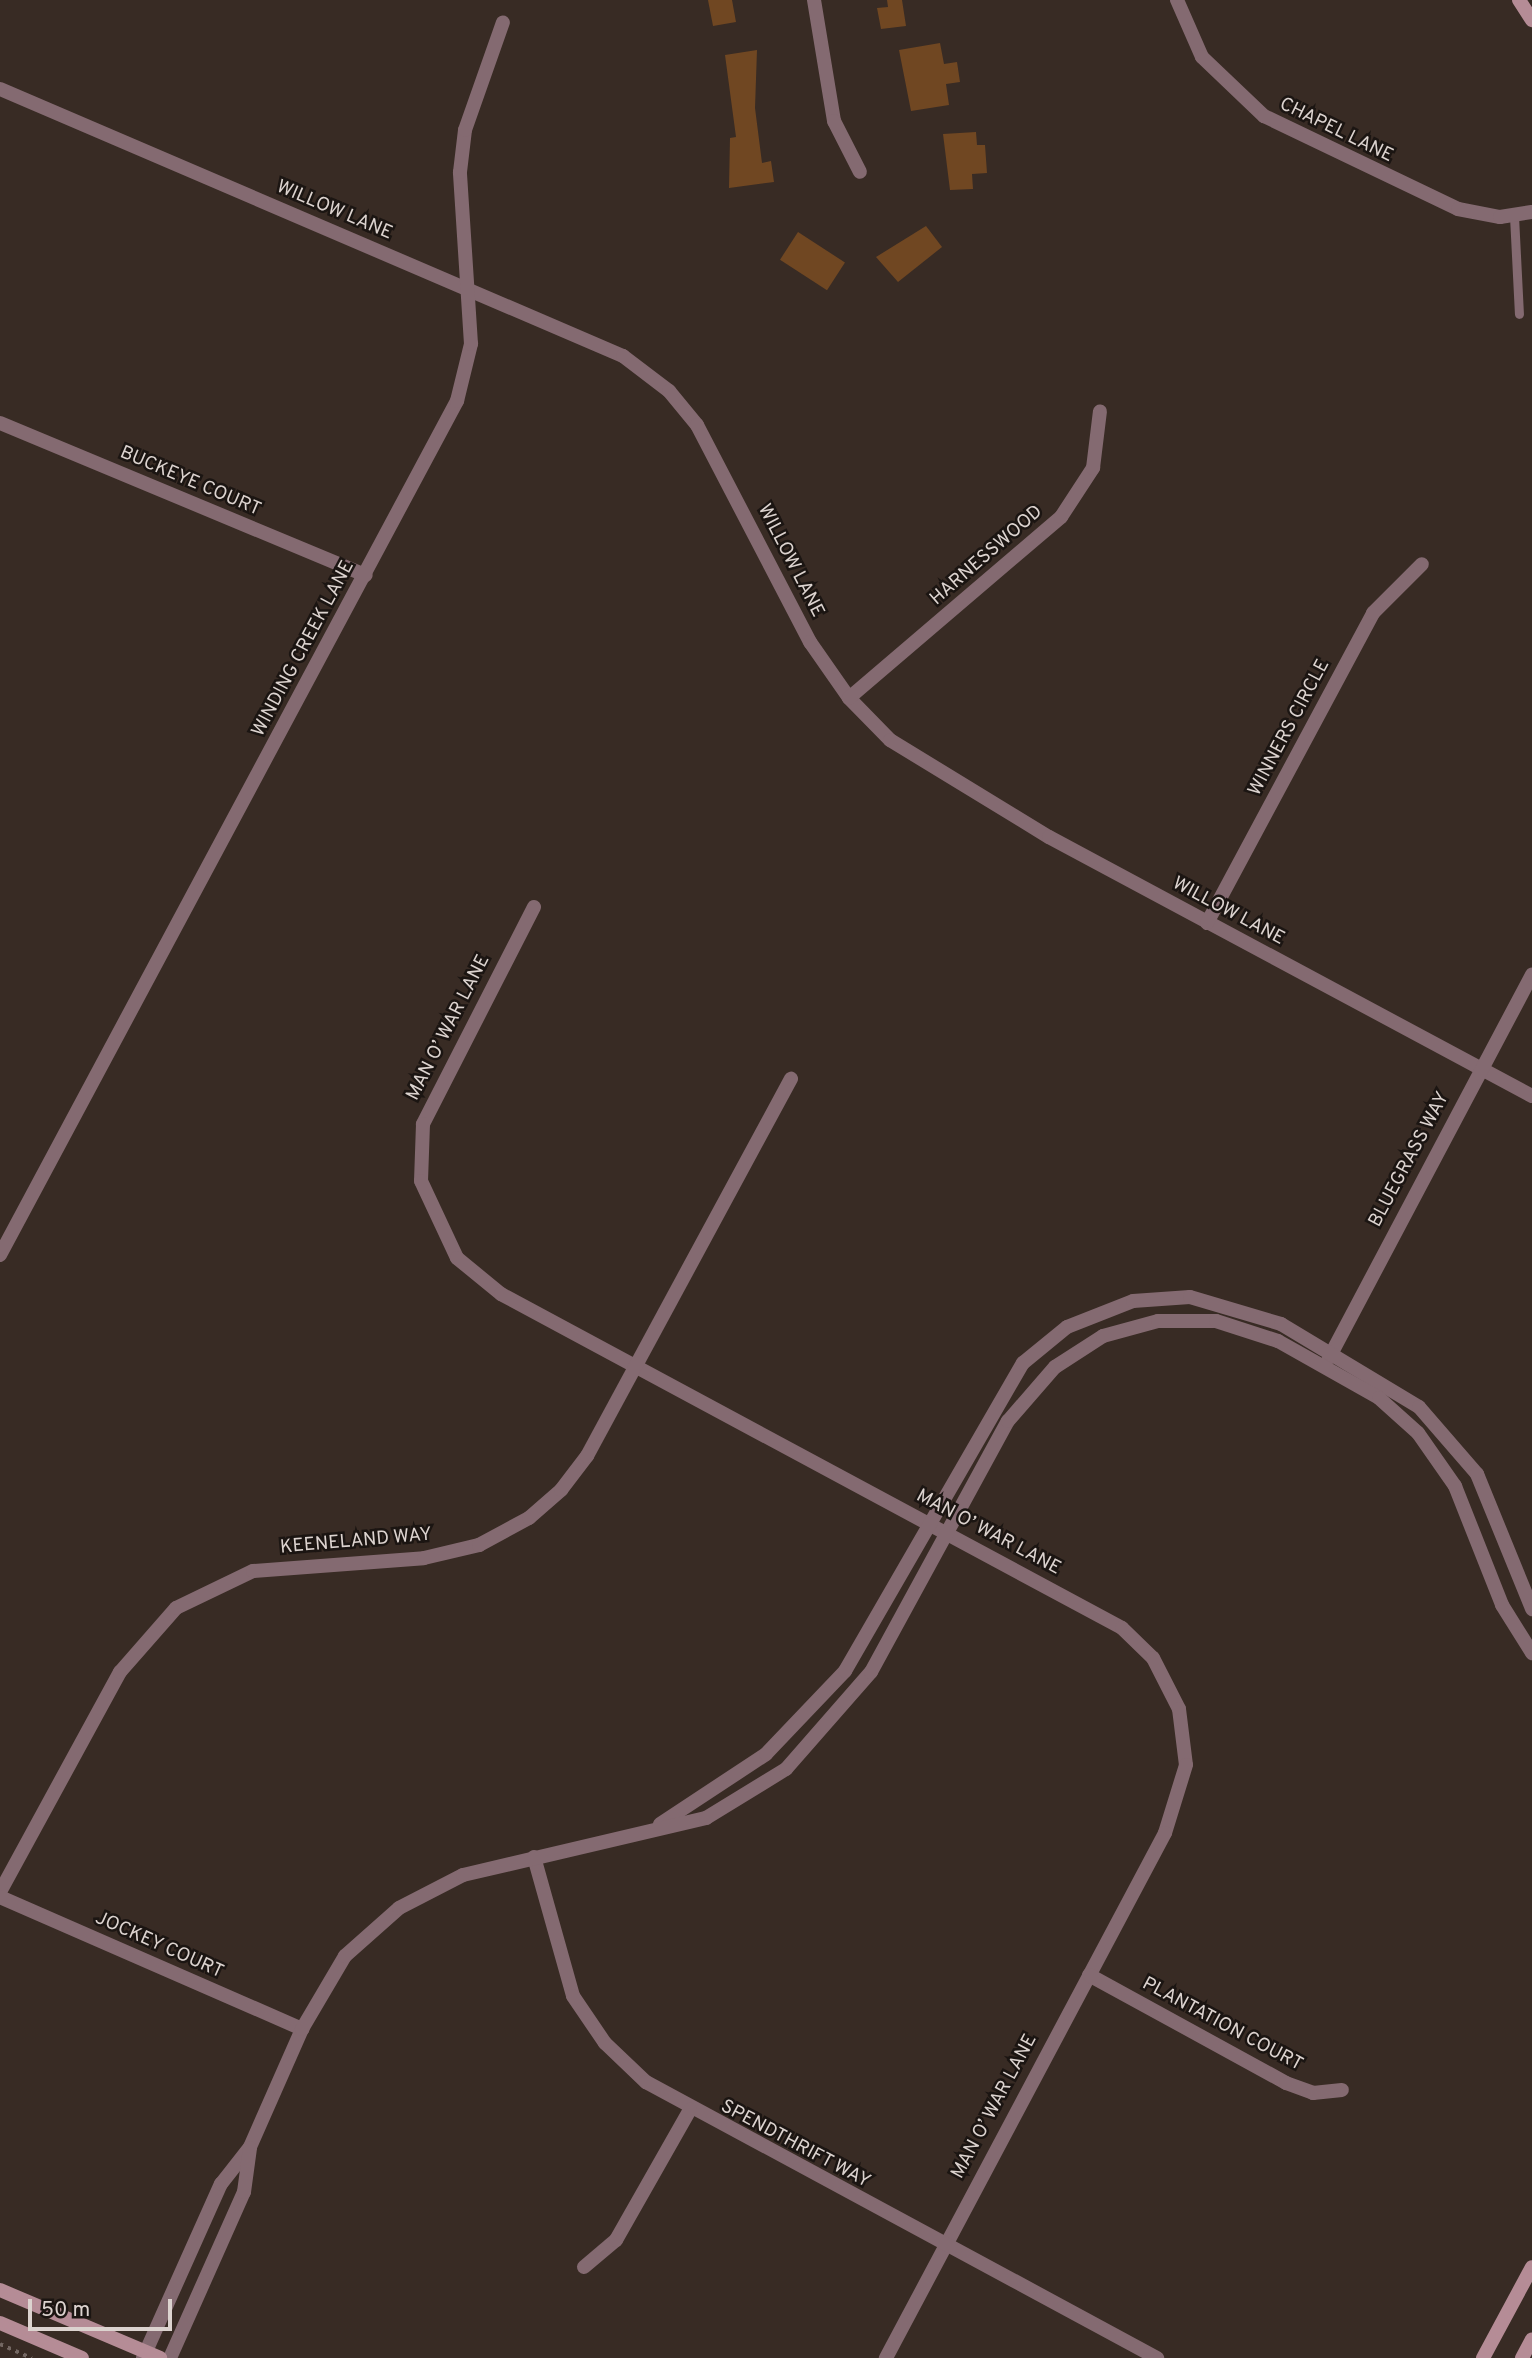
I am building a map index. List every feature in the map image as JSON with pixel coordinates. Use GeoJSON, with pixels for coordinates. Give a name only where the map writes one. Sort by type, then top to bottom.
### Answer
{"type":"FeatureCollection","features":[{"type":"Feature","properties":{"kind":"street"},"geometry":{"type":"LineString","coordinates":[[814,0],[834,121],[860,172]]}},
{"type":"Feature","properties":{"kind":"street","name":"CHAPEL LANE"},"geometry":{"type":"LineString","coordinates":[[1177,0],[1202,57],[1264,116],[1458,209],[1514,216],[1532,212]]}},
{"type":"Feature","properties":{"kind":"street"},"geometry":{"type":"LineString","coordinates":[[1519,0],[1532,20]]}},
{"type":"Feature","properties":{"kind":"street","name":"WINDING CREEK LANE"},"geometry":{"type":"LineString","coordinates":[[0,1255],[457,401],[471,344],[460,172],[465,130],[503,22]]}},
{"type":"Feature","properties":{"kind":"street","name":"WILLOW LANE"},"geometry":{"type":"LineString","coordinates":[[0,89],[623,356],[669,391],[713,453],[810,642],[849,698],[924,766],[1207,923],[1532,1096]]}},
{"type":"Feature","properties":{"kind":"street","name":"HARNESSWOOD"},"geometry":{"type":"LineString","coordinates":[[849,698],[1061,517],[1093,468],[1100,411]]}},
{"type":"Feature","properties":{"kind":"street","name":"BUCKEYE COURT"},"geometry":{"type":"LineString","coordinates":[[0,423],[366,575]]}},
{"type":"Feature","properties":{"kind":"street","name":"WINNERS CIRCLE"},"geometry":{"type":"LineString","coordinates":[[1207,923],[1373,613],[1422,564]]}},
{"type":"Feature","properties":{"kind":"street","name":"MAN O’ WAR LANE"},"geometry":{"type":"LineString","coordinates":[[534,907],[433,1097],[423,1124],[421,1181],[440,1235],[477,1279],[1122,1628],[1153,1658],[1179,1709],[1186,1751],[1176,1807],[943,2245],[886,2358]]}},
{"type":"Feature","properties":{"kind":"street","name":"BLUEGRASS WAY"},"geometry":{"type":"LineString","coordinates":[[1326,1365],[1532,974]]}},
{"type":"Feature","properties":{"kind":"street","name":"KEENELAND WAY"},"geometry":{"type":"LineString","coordinates":[[0,1895],[120,1672],[176,1608],[253,1571],[424,1558],[505,1533],[561,1490],[636,1367],[791,1079]]}},
{"type":"Feature","properties":{"kind":"street"},"geometry":{"type":"LineString","coordinates":[[656,1828],[766,1754],[818,1705],[876,1623],[1005,1385],[1044,1343],[1093,1314],[1133,1301],[1189,1297],[1269,1319],[1333,1350],[1419,1407],[1461,1450],[1489,1500],[1532,1609]]}},
{"type":"Feature","properties":{"kind":"street"},"geometry":{"type":"LineString","coordinates":[[144,2354],[221,2184],[250,2147],[302,2029],[345,1956],[399,1908],[463,1875],[727,1809],[818,1740],[871,1672],[992,1445],[1035,1387],[1103,1336],[1158,1321],[1216,1321],[1278,1341],[1326,1365],[1378,1398],[1432,1450],[1459,1496],[1502,1605],[1532,1653]]}},
{"type":"Feature","properties":{"kind":"street","name":"SPENDTHRIFT WAY"},"geometry":{"type":"LineString","coordinates":[[534,1857],[558,1956],[588,2021],[624,2063],[690,2110],[1157,2358]]}},
{"type":"Feature","properties":{"kind":"street","name":"JOCKEY COURT"},"geometry":{"type":"LineString","coordinates":[[0,1895],[302,2029]]}},
{"type":"Feature","properties":{"kind":"street","name":"PLANTATION COURT"},"geometry":{"type":"LineString","coordinates":[[1089,1975],[1286,2083],[1313,2092],[1342,2090]]}},
{"type":"Feature","properties":{"kind":"street"},"geometry":{"type":"LineString","coordinates":[[584,2267],[616,2240],[690,2110]]}},
{"type":"Feature","properties":{"kind":"street"},"geometry":{"type":"LineString","coordinates":[[170,2358],[244,2192],[250,2147]]}},
{"type":"Feature","properties":{"kind":"street"},"geometry":{"type":"LineString","coordinates":[[1483,2358],[1532,2267]]}},
{"type":"Feature","properties":{"kind":"street"},"geometry":{"type":"LineString","coordinates":[[0,2290],[144,2354],[160,2358]]}},
{"type":"Feature","properties":{"kind":"street"},"geometry":{"type":"LineString","coordinates":[[0,2323],[82,2358]]}},
{"type":"Feature","properties":{"kind":"street"},"geometry":{"type":"LineString","coordinates":[[1522,2358],[1532,2339]]}},
{"type":"Feature","properties":{"kind":"lane"},"geometry":{"type":"LineString","coordinates":[[1514,216],[1519,314]]}},
{"type":"Feature","properties":{"kind":"path"},"geometry":{"type":"LineString","coordinates":[[0,2344],[32,2358]]}},
{"type":"Feature","properties":{"kind":"building"},"geometry":{"type":"Polygon","coordinates":[[[708,0],[732,0],[736,22],[713,26],[708,0]]]}},
{"type":"Feature","properties":{"kind":"building"},"geometry":{"type":"Polygon","coordinates":[[[887,0],[902,0],[906,26],[881,29],[877,8],[888,7],[887,0]]]}},
{"type":"Feature","properties":{"kind":"building"},"geometry":{"type":"Polygon","coordinates":[[[940,43],[944,64],[957,62],[960,82],[946,84],[949,105],[911,111],[899,50],[940,43]]]}},
{"type":"Feature","properties":{"kind":"building"},"geometry":{"type":"Polygon","coordinates":[[[757,50],[755,108],[762,163],[771,161],[774,182],[729,188],[730,138],[736,137],[725,55],[757,50]]]}},
{"type":"Feature","properties":{"kind":"building"},"geometry":{"type":"Polygon","coordinates":[[[976,132],[977,145],[985,145],[987,173],[972,174],[973,189],[950,190],[943,134],[976,132]]]}},
{"type":"Feature","properties":{"kind":"building"},"geometry":{"type":"Polygon","coordinates":[[[926,226],[942,247],[898,282],[876,257],[926,226]]]}},
{"type":"Feature","properties":{"kind":"building"},"geometry":{"type":"Polygon","coordinates":[[[798,232],[845,262],[827,290],[780,260],[798,232]]]}}]}
